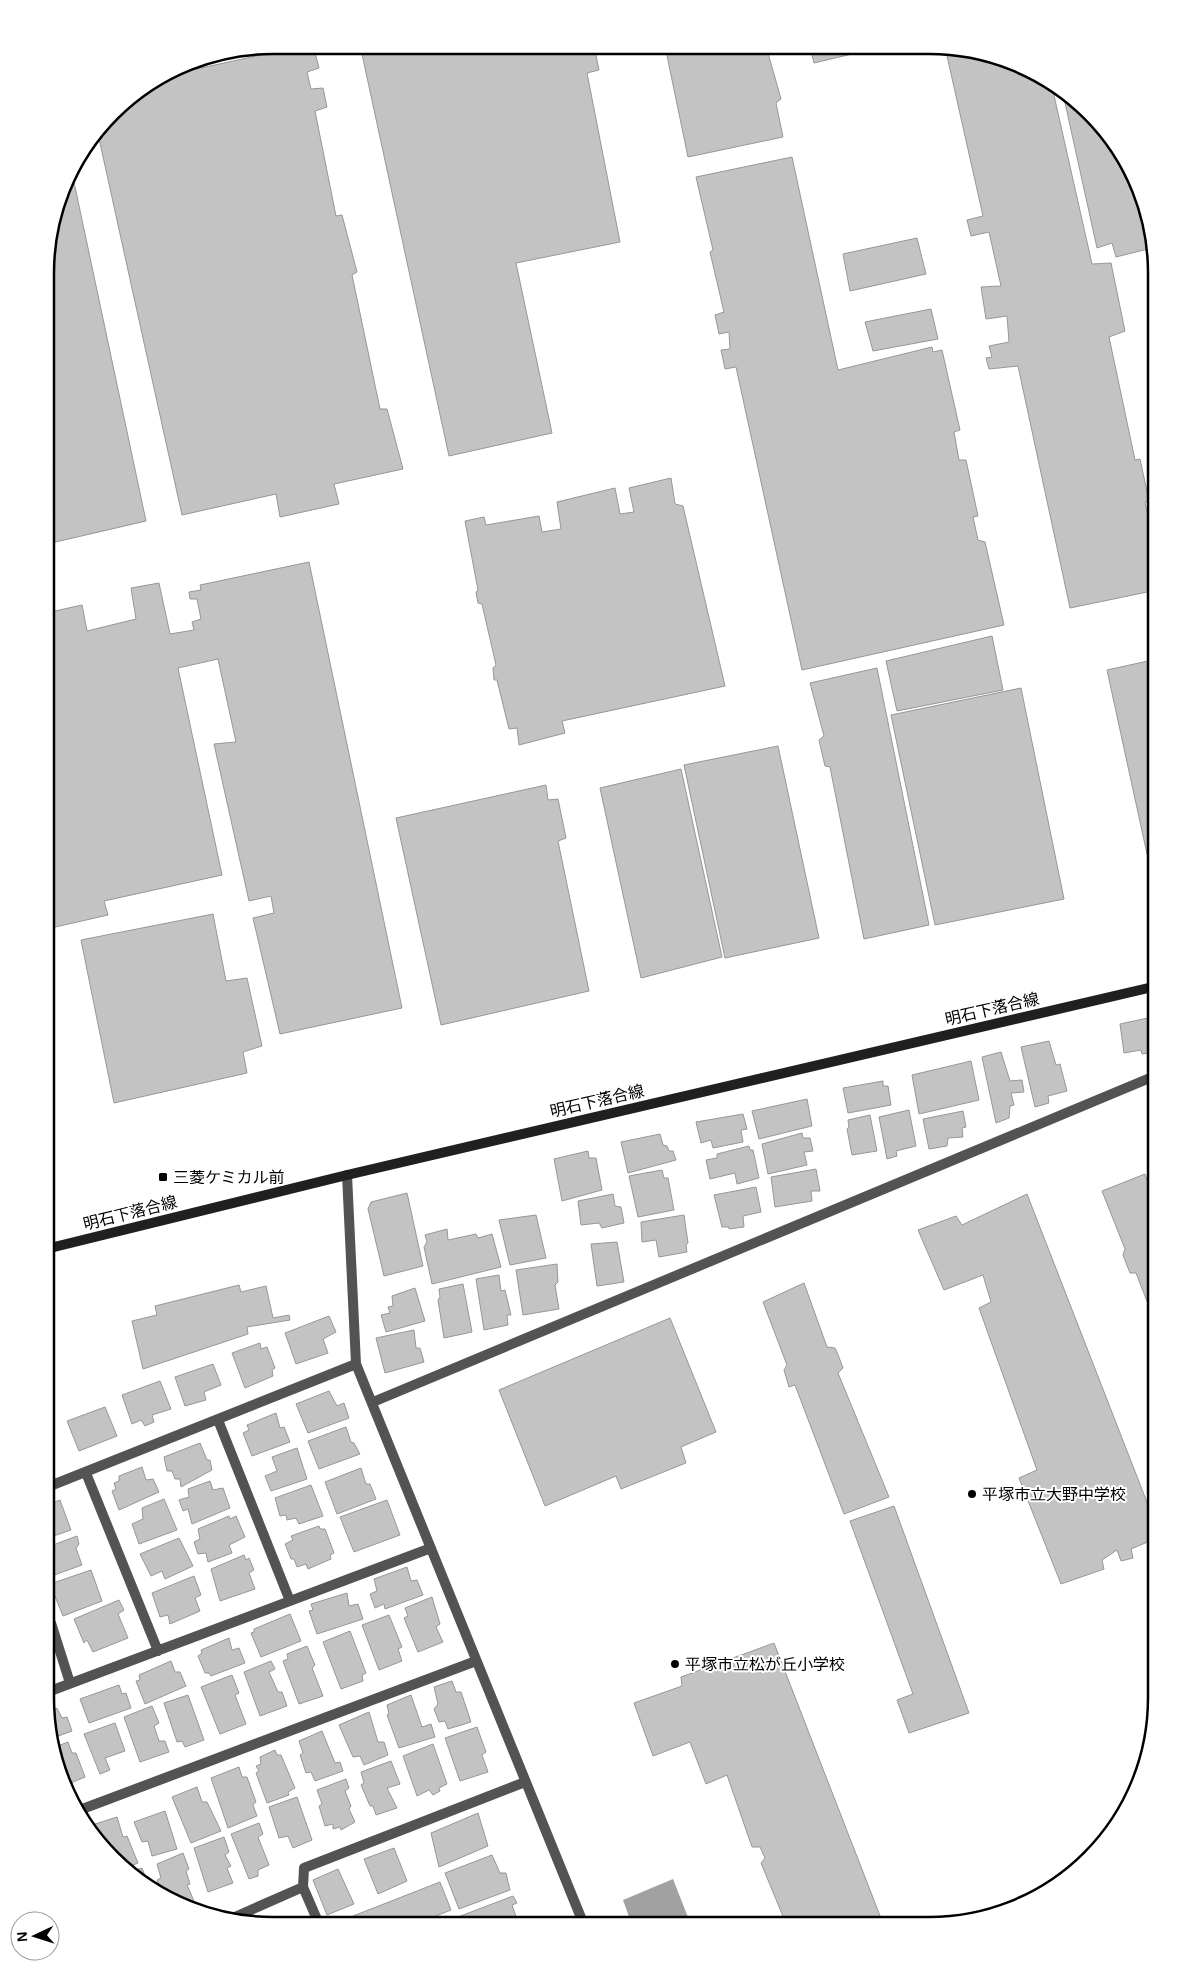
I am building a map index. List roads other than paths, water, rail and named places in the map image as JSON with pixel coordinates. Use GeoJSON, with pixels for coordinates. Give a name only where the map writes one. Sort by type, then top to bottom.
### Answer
{"type":"FeatureCollection","features":[{"type":"Feature","properties":{"kind":"main road","name":"明石下落合線"},"geometry":{"type":"LineString","coordinates":[[54,1246],[347,1175],[1148,988]]}},
{"type":"Feature","properties":{"kind":"street"},"geometry":{"type":"LineString","coordinates":[[373,1402],[1148,1080]]}},
{"type":"Feature","properties":{"kind":"street"},"geometry":{"type":"LineString","coordinates":[[347,1175],[356,1364],[581,1917]]}},
{"type":"Feature","properties":{"kind":"street"},"geometry":{"type":"LineString","coordinates":[[54,1485],[356,1364]]}},
{"type":"Feature","properties":{"kind":"street"},"geometry":{"type":"LineString","coordinates":[[218,1420],[290,1601]]}},
{"type":"Feature","properties":{"kind":"street"},"geometry":{"type":"LineString","coordinates":[[86,1473],[158,1651]]}},
{"type":"Feature","properties":{"kind":"street"},"geometry":{"type":"LineString","coordinates":[[54,1689],[431,1548]]}},
{"type":"Feature","properties":{"kind":"street"},"geometry":{"type":"LineString","coordinates":[[54,1632],[70,1683]]}},
{"type":"Feature","properties":{"kind":"street"},"geometry":{"type":"LineString","coordinates":[[83,1809],[476,1660]]}},
{"type":"Feature","properties":{"kind":"street"},"geometry":{"type":"LineString","coordinates":[[316,1917],[303,1887],[304,1868],[525,1782]]}},
{"type":"Feature","properties":{"kind":"street"},"geometry":{"type":"LineString","coordinates":[[240,1914],[303,1887]]}},
{"type":"Feature","properties":{"kind":"place","name":"三菱ケミカル前"},"geometry":{"type":"Point","coordinates":[163,1177]}},
{"type":"Feature","properties":{"kind":"place","name":"平塚市立大野中学校"},"geometry":{"type":"Point","coordinates":[972,1494]}},
{"type":"Feature","properties":{"kind":"place","name":"平塚市立松が丘小学校"},"geometry":{"type":"Point","coordinates":[675,1664]}}]}
